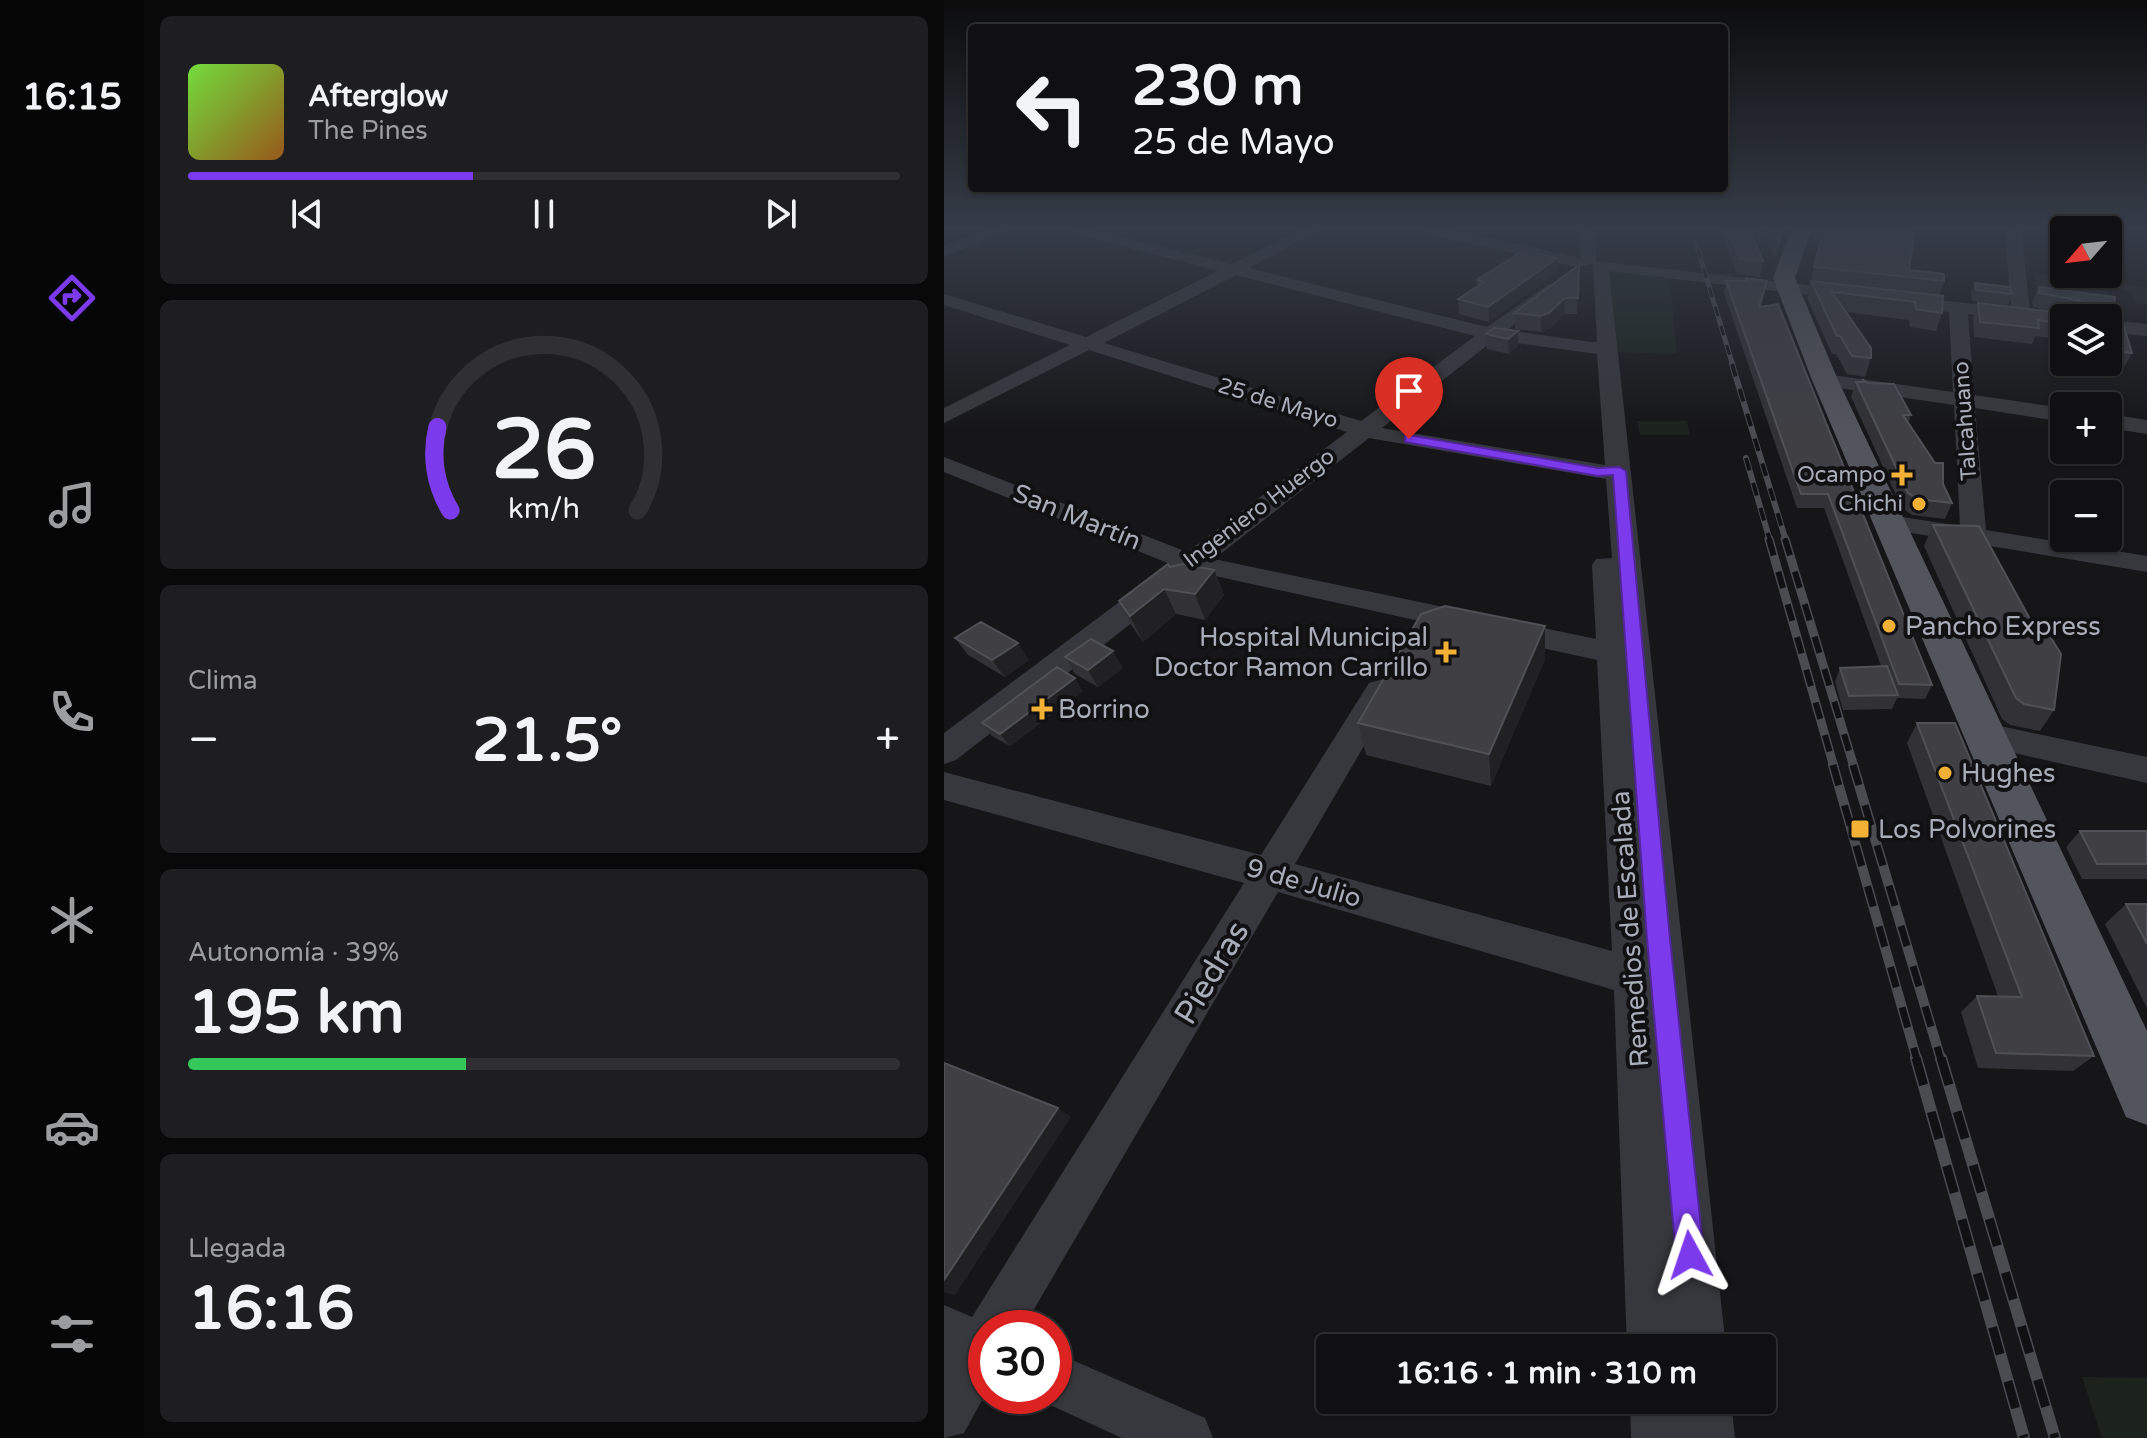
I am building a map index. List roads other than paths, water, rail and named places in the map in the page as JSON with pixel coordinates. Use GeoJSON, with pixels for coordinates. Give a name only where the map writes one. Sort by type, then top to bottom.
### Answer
{"type":"FeatureCollection","features":[{"type":"Feature","properties":{"kind":"main road"},"geometry":{"type":"LineString","coordinates":[[1793,297],[1825,380],[2147,1096]]}},
{"type":"Feature","properties":{"kind":"street"},"geometry":{"type":"LineString","coordinates":[[944,416],[1181,297]]}},
{"type":"Feature","properties":{"kind":"street"},"geometry":{"type":"LineString","coordinates":[[1347,297],[1491,334],[1600,348]]}},
{"type":"Feature","properties":{"kind":"street","name":"Ingeniero Huergo"},"geometry":{"type":"LineString","coordinates":[[944,751],[1188,562],[1544,297]]}},
{"type":"Feature","properties":{"kind":"street","name":"Remedios de Escalada"},"geometry":{"type":"LineString","coordinates":[[1593,297],[1600,348],[1648,976],[1697,1334]]}},
{"type":"Feature","properties":{"kind":"street"},"geometry":{"type":"LineString","coordinates":[[1865,297],[2050,318]]}},
{"type":"Feature","properties":{"kind":"street"},"geometry":{"type":"LineString","coordinates":[[2019,297],[2021,315]]}},
{"type":"Feature","properties":{"kind":"street","name":"25 de Mayo"},"geometry":{"type":"LineString","coordinates":[[944,299],[1363,430],[1609,471]]}},
{"type":"Feature","properties":{"kind":"street","name":"Talcahuano"},"geometry":{"type":"LineString","coordinates":[[1958,308],[1973,534]]}},
{"type":"Feature","properties":{"kind":"street"},"geometry":{"type":"LineString","coordinates":[[2122,327],[2147,330]]}},
{"type":"Feature","properties":{"kind":"street"},"geometry":{"type":"LineString","coordinates":[[1825,380],[2050,413]]}},
{"type":"Feature","properties":{"kind":"street"},"geometry":{"type":"LineString","coordinates":[[2122,423],[2147,427]]}},
{"type":"Feature","properties":{"kind":"street","name":"San Martín"},"geometry":{"type":"LineString","coordinates":[[944,464],[965,483],[1409,642],[1623,652]]}},
{"type":"Feature","properties":{"kind":"street"},"geometry":{"type":"LineString","coordinates":[[1890,523],[2147,564]]}},
{"type":"Feature","properties":{"kind":"street","name":"Piedras"},"geometry":{"type":"LineString","coordinates":[[997,1310],[1272,874],[1409,642]]}},
{"type":"Feature","properties":{"kind":"street"},"geometry":{"type":"LineString","coordinates":[[1986,735],[2147,770]]}},
{"type":"Feature","properties":{"kind":"street","name":"9 de Julio"},"geometry":{"type":"LineString","coordinates":[[944,786],[1648,976]]}},
{"type":"Feature","properties":{"kind":"street","name":"Remedios de Escalada"},"geometry":{"type":"LineString","coordinates":[[1648,976],[1654,1334]]}},
{"type":"Feature","properties":{"kind":"street","name":"Piedras"},"geometry":{"type":"LineString","coordinates":[[944,1413],[968,1362]]}},
{"type":"Feature","properties":{"kind":"street"},"geometry":{"type":"LineString","coordinates":[[1072,1387],[1185,1438]]}},
{"type":"Feature","properties":{"kind":"street"},"geometry":{"type":"LineString","coordinates":[[1658,1414],[1659,1438]]}},
{"type":"Feature","properties":{"kind":"street"},"geometry":{"type":"LineString","coordinates":[[1705,1414],[1707,1438]]}},
{"type":"Feature","properties":{"kind":"railway"},"geometry":{"type":"LineString","coordinates":[[1712,297],[1733,366]]}},
{"type":"Feature","properties":{"kind":"railway"},"geometry":{"type":"LineString","coordinates":[[1732,364],[1786,541]]}},
{"type":"Feature","properties":{"kind":"railway"},"geometry":{"type":"LineString","coordinates":[[1746,458],[1770,541]]}},
{"type":"Feature","properties":{"kind":"railway"},"geometry":{"type":"LineString","coordinates":[[1769,539],[1834,767]]}},
{"type":"Feature","properties":{"kind":"railway"},"geometry":{"type":"LineString","coordinates":[[1785,539],[1854,767]]}},
{"type":"Feature","properties":{"kind":"railway"},"geometry":{"type":"LineString","coordinates":[[1833,765],[1917,1060]]}},
{"type":"Feature","properties":{"kind":"railway"},"geometry":{"type":"LineString","coordinates":[[1853,765],[1941,1060]]}},
{"type":"Feature","properties":{"kind":"railway"},"geometry":{"type":"LineString","coordinates":[[1916,1058],[2024,1438]]}},
{"type":"Feature","properties":{"kind":"railway"},"geometry":{"type":"LineString","coordinates":[[1941,1058],[2055,1438]]}},
{"type":"Feature","properties":{"kind":"place","name":"Ocampo"},"geometry":{"type":"Point","coordinates":[1902,475]}},
{"type":"Feature","properties":{"kind":"place","name":"Chichi"},"geometry":{"type":"Point","coordinates":[1919,504]}},
{"type":"Feature","properties":{"kind":"place","name":"Pancho Express"},"geometry":{"type":"Point","coordinates":[1889,626]}},
{"type":"Feature","properties":{"kind":"place","name":"Hospital Municipal Doctor Ramon Carrillo"},"geometry":{"type":"Point","coordinates":[1446,652]}},
{"type":"Feature","properties":{"kind":"place","name":"Borrino"},"geometry":{"type":"Point","coordinates":[1042,709]}},
{"type":"Feature","properties":{"kind":"place","name":"Hughes"},"geometry":{"type":"Point","coordinates":[1945,773]}},
{"type":"Feature","properties":{"kind":"place","name":"Los Polvorines"},"geometry":{"type":"Point","coordinates":[1860,829]}}]}
